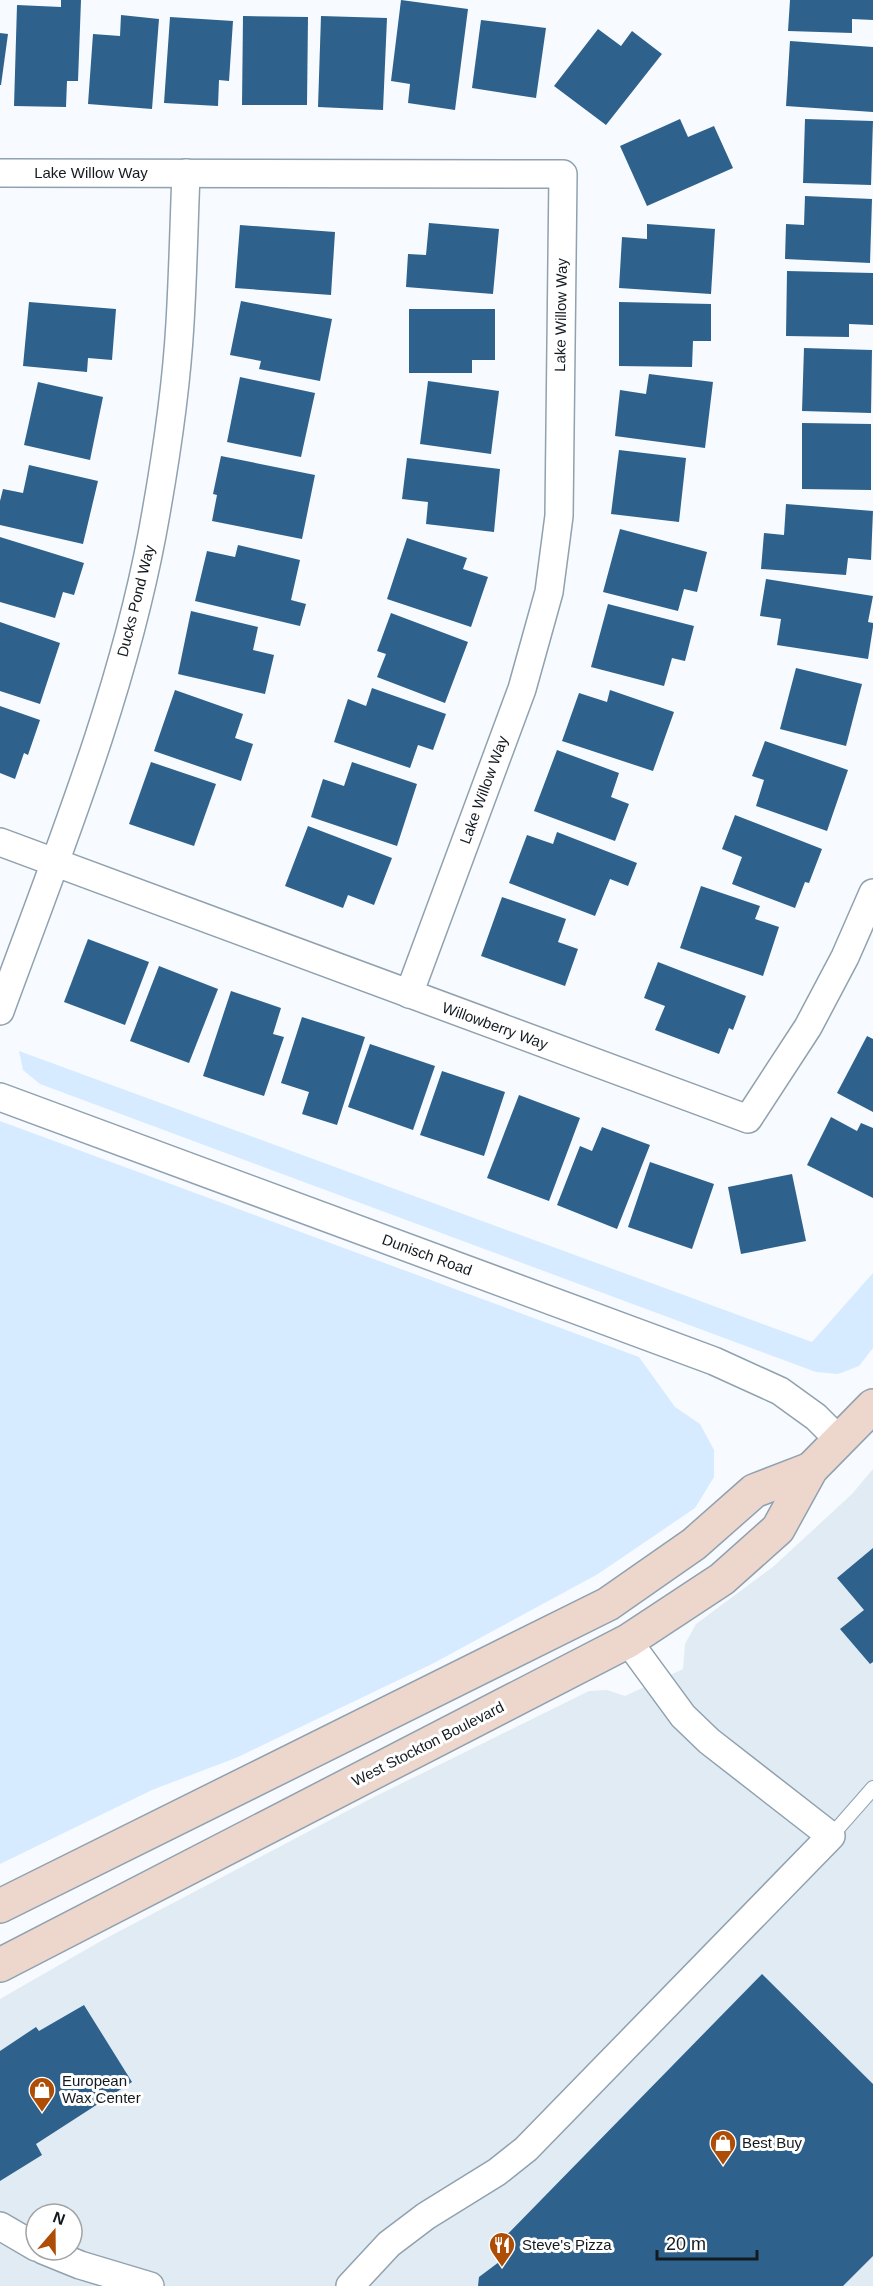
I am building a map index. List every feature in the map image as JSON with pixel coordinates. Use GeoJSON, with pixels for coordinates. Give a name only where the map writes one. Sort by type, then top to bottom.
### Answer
{"type":"FeatureCollection","features":[{"type":"Feature","properties":{"kind":"street","name":"Lake Willow Way"},"geometry":{"type":"LineString","coordinates":[[0,173],[562,174],[559,516],[549,592],[522,689],[409,994]]}},
{"type":"Feature","properties":{"kind":"street","name":"Ducks Pond Way"},"geometry":{"type":"LineString","coordinates":[[0,1011],[97,747],[130,630],[152,537],[167,446],[180,325],[186,173]]}},
{"type":"Feature","properties":{"kind":"street","name":"Willowberry Way"},"geometry":{"type":"LineString","coordinates":[[0,842],[748,1119],[808,1027],[845,957],[873,893]]}},
{"type":"Feature","properties":{"kind":"street","name":"Dunisch Road"},"geometry":{"type":"LineString","coordinates":[[0,1097],[714,1361],[780,1391],[816,1417],[839,1440]]}},
{"type":"Feature","properties":{"kind":"street","name":"West Stockton Boulevard"},"geometry":{"type":"LineString","coordinates":[[0,1965],[628,1641],[722,1579],[778,1529],[811,1469],[873,1406]]}},
{"type":"Feature","properties":{"kind":"street","name":"West Stockton Boulevard"},"geometry":{"type":"LineString","coordinates":[[0,1906],[608,1604],[694,1544],[754,1491],[811,1469]]}},
{"type":"Feature","properties":{"kind":"street"},"geometry":{"type":"LineString","coordinates":[[350,2286],[389,2244],[426,2216],[497,2172],[526,2149],[831,1836],[709,1741],[683,1716],[628,1641]]}},
{"type":"Feature","properties":{"kind":"street"},"geometry":{"type":"LineString","coordinates":[[0,2226],[24,2240]]}},
{"type":"Feature","properties":{"kind":"street"},"geometry":{"type":"LineString","coordinates":[[72,2262],[150,2286]]}},
{"type":"Feature","properties":{"kind":"lane"},"geometry":{"type":"LineString","coordinates":[[831,1836],[873,1788]]}},
{"type":"Feature","properties":{"kind":"shaded area"},"geometry":{"type":"Polygon","coordinates":[[[19,1051],[812,1342],[873,1273],[873,1348],[859,1366],[838,1374],[816,1372],[40,1084],[23,1070],[19,1051]]]}},
{"type":"Feature","properties":{"kind":"shaded area"},"geometry":{"type":"Polygon","coordinates":[[[0,1121],[639,1357],[675,1407],[700,1424],[714,1450],[714,1477],[695,1508],[598,1574],[432,1664],[238,1757],[152,1790],[0,1864],[0,1121]]]}},
{"type":"Feature","properties":{"kind":"shaded area"},"geometry":{"type":"Polygon","coordinates":[[[873,1469],[873,2286],[0,2286],[0,1999],[101,1941],[370,1799],[589,1691],[607,1690],[625,1696],[683,1669],[685,1644],[696,1624],[774,1566],[852,1494],[873,1469]]]}},
{"type":"Feature","properties":{"kind":"building"},"geometry":{"type":"Polygon","coordinates":[[[61,0],[81,0],[78,81],[67,81],[66,107],[14,106],[17,5],[61,7],[61,0]]]}},
{"type":"Feature","properties":{"kind":"building"},"geometry":{"type":"Polygon","coordinates":[[[401,0],[468,9],[455,110],[408,103],[410,84],[391,81],[401,0]]]}},
{"type":"Feature","properties":{"kind":"building"},"geometry":{"type":"Polygon","coordinates":[[[790,0],[873,0],[873,20],[852,19],[852,33],[788,31],[790,0]]]}},
{"type":"Feature","properties":{"kind":"building"},"geometry":{"type":"Polygon","coordinates":[[[121,15],[159,19],[152,109],[88,104],[93,34],[120,36],[121,15]]]}},
{"type":"Feature","properties":{"kind":"building"},"geometry":{"type":"Polygon","coordinates":[[[243,16],[308,17],[307,105],[242,105],[243,16]]]}},
{"type":"Feature","properties":{"kind":"building"},"geometry":{"type":"Polygon","coordinates":[[[321,16],[387,18],[383,110],[318,107],[321,16]]]}},
{"type":"Feature","properties":{"kind":"building"},"geometry":{"type":"Polygon","coordinates":[[[170,17],[233,21],[229,81],[219,80],[218,106],[164,103],[170,17]]]}},
{"type":"Feature","properties":{"kind":"building"},"geometry":{"type":"Polygon","coordinates":[[[481,20],[546,28],[536,98],[472,88],[481,20]]]}},
{"type":"Feature","properties":{"kind":"building"},"geometry":{"type":"Polygon","coordinates":[[[598,29],[621,46],[632,31],[662,54],[606,125],[554,86],[598,29]]]}},
{"type":"Feature","properties":{"kind":"building"},"geometry":{"type":"Polygon","coordinates":[[[0,33],[8,34],[1,85],[0,85],[0,33]]]}},
{"type":"Feature","properties":{"kind":"building"},"geometry":{"type":"Polygon","coordinates":[[[790,41],[873,47],[873,112],[786,106],[790,41]]]}},
{"type":"Feature","properties":{"kind":"building"},"geometry":{"type":"Polygon","coordinates":[[[680,119],[688,137],[714,126],[733,168],[647,206],[620,146],[680,119]]]}},
{"type":"Feature","properties":{"kind":"building"},"geometry":{"type":"Polygon","coordinates":[[[805,119],[873,121],[871,185],[803,183],[805,119]]]}},
{"type":"Feature","properties":{"kind":"building"},"geometry":{"type":"Polygon","coordinates":[[[805,196],[872,199],[870,263],[785,259],[786,224],[804,225],[805,196]]]}},
{"type":"Feature","properties":{"kind":"building"},"geometry":{"type":"Polygon","coordinates":[[[429,223],[499,229],[493,294],[406,287],[408,254],[426,255],[429,223]]]}},
{"type":"Feature","properties":{"kind":"building"},"geometry":{"type":"Polygon","coordinates":[[[647,224],[715,229],[711,294],[619,288],[622,237],[647,239],[647,224]]]}},
{"type":"Feature","properties":{"kind":"building"},"geometry":{"type":"Polygon","coordinates":[[[240,225],[335,232],[331,295],[235,288],[240,225]]]}},
{"type":"Feature","properties":{"kind":"building"},"geometry":{"type":"Polygon","coordinates":[[[787,271],[873,273],[873,325],[849,324],[849,337],[786,336],[787,271]]]}},
{"type":"Feature","properties":{"kind":"building"},"geometry":{"type":"Polygon","coordinates":[[[241,301],[332,319],[320,381],[259,369],[261,361],[230,355],[241,301]]]}},
{"type":"Feature","properties":{"kind":"building"},"geometry":{"type":"Polygon","coordinates":[[[29,302],[116,309],[112,360],[88,358],[87,372],[23,366],[29,302]]]}},
{"type":"Feature","properties":{"kind":"building"},"geometry":{"type":"Polygon","coordinates":[[[619,302],[711,304],[711,341],[693,341],[692,367],[619,366],[619,302]]]}},
{"type":"Feature","properties":{"kind":"building"},"geometry":{"type":"Polygon","coordinates":[[[409,309],[495,309],[495,360],[472,360],[472,373],[409,373],[409,309]]]}},
{"type":"Feature","properties":{"kind":"building"},"geometry":{"type":"Polygon","coordinates":[[[804,348],[872,350],[871,413],[802,411],[804,348]]]}},
{"type":"Feature","properties":{"kind":"building"},"geometry":{"type":"Polygon","coordinates":[[[649,374],[713,382],[705,448],[615,436],[620,390],[646,394],[649,374]]]}},
{"type":"Feature","properties":{"kind":"building"},"geometry":{"type":"Polygon","coordinates":[[[240,377],[315,393],[301,457],[227,442],[240,377]]]}},
{"type":"Feature","properties":{"kind":"building"},"geometry":{"type":"Polygon","coordinates":[[[428,381],[499,391],[491,454],[420,444],[428,381]]]}},
{"type":"Feature","properties":{"kind":"building"},"geometry":{"type":"Polygon","coordinates":[[[38,382],[103,397],[90,460],[24,445],[38,382]]]}},
{"type":"Feature","properties":{"kind":"building"},"geometry":{"type":"Polygon","coordinates":[[[802,423],[871,424],[871,490],[802,489],[802,423]]]}},
{"type":"Feature","properties":{"kind":"building"},"geometry":{"type":"Polygon","coordinates":[[[619,450],[686,458],[679,522],[611,514],[619,450]]]}},
{"type":"Feature","properties":{"kind":"building"},"geometry":{"type":"Polygon","coordinates":[[[221,456],[315,475],[302,539],[212,521],[217,495],[213,494],[221,456]]]}},
{"type":"Feature","properties":{"kind":"building"},"geometry":{"type":"Polygon","coordinates":[[[407,458],[500,469],[494,532],[426,524],[428,502],[402,499],[407,458]]]}},
{"type":"Feature","properties":{"kind":"building"},"geometry":{"type":"Polygon","coordinates":[[[29,465],[98,481],[83,544],[0,525],[0,501],[3,489],[23,493],[29,465]]]}},
{"type":"Feature","properties":{"kind":"building"},"geometry":{"type":"Polygon","coordinates":[[[786,504],[873,511],[871,560],[848,558],[846,575],[761,569],[764,533],[784,535],[786,504]]]}},
{"type":"Feature","properties":{"kind":"building"},"geometry":{"type":"Polygon","coordinates":[[[620,529],[707,552],[697,592],[684,589],[678,611],[603,592],[620,529]]]}},
{"type":"Feature","properties":{"kind":"building"},"geometry":{"type":"Polygon","coordinates":[[[0,537],[84,563],[74,595],[63,592],[55,618],[0,602],[0,537]]]}},
{"type":"Feature","properties":{"kind":"building"},"geometry":{"type":"Polygon","coordinates":[[[407,538],[467,558],[463,569],[488,577],[471,627],[387,599],[407,538]]]}},
{"type":"Feature","properties":{"kind":"building"},"geometry":{"type":"Polygon","coordinates":[[[238,545],[300,560],[291,600],[306,604],[300,626],[195,601],[207,551],[235,557],[238,545]]]}},
{"type":"Feature","properties":{"kind":"building"},"geometry":{"type":"Polygon","coordinates":[[[766,579],[873,596],[868,622],[873,623],[873,627],[868,659],[777,645],[781,619],[760,616],[766,579]]]}},
{"type":"Feature","properties":{"kind":"building"},"geometry":{"type":"Polygon","coordinates":[[[608,604],[694,626],[685,661],[672,658],[664,686],[591,667],[608,604]]]}},
{"type":"Feature","properties":{"kind":"building"},"geometry":{"type":"Polygon","coordinates":[[[191,611],[258,627],[253,650],[274,655],[265,694],[178,674],[191,611]]]}},
{"type":"Feature","properties":{"kind":"building"},"geometry":{"type":"Polygon","coordinates":[[[391,613],[468,642],[445,703],[377,677],[386,654],[377,651],[391,613]]]}},
{"type":"Feature","properties":{"kind":"building"},"geometry":{"type":"Polygon","coordinates":[[[0,622],[60,643],[40,704],[0,691],[0,622]]]}},
{"type":"Feature","properties":{"kind":"building"},"geometry":{"type":"Polygon","coordinates":[[[796,668],[862,684],[846,746],[780,729],[796,668]]]}},
{"type":"Feature","properties":{"kind":"building"},"geometry":{"type":"Polygon","coordinates":[[[372,688],[446,714],[433,750],[418,745],[410,768],[334,742],[348,699],[366,706],[372,688]]]}},
{"type":"Feature","properties":{"kind":"building"},"geometry":{"type":"Polygon","coordinates":[[[175,690],[243,714],[235,738],[253,744],[241,781],[154,751],[175,690]]]}},
{"type":"Feature","properties":{"kind":"building"},"geometry":{"type":"Polygon","coordinates":[[[610,690],[674,712],[653,771],[562,741],[579,693],[607,702],[610,690]]]}},
{"type":"Feature","properties":{"kind":"building"},"geometry":{"type":"Polygon","coordinates":[[[0,706],[40,720],[28,755],[24,753],[15,779],[0,773],[0,706]]]}},
{"type":"Feature","properties":{"kind":"building"},"geometry":{"type":"Polygon","coordinates":[[[765,741],[848,770],[827,831],[756,806],[764,780],[752,776],[765,741]]]}},
{"type":"Feature","properties":{"kind":"building"},"geometry":{"type":"Polygon","coordinates":[[[557,750],[619,773],[611,797],[629,804],[615,841],[534,811],[557,750]]]}},
{"type":"Feature","properties":{"kind":"building"},"geometry":{"type":"Polygon","coordinates":[[[151,762],[216,784],[194,846],[129,824],[151,762]]]}},
{"type":"Feature","properties":{"kind":"building"},"geometry":{"type":"Polygon","coordinates":[[[352,762],[417,784],[397,846],[311,817],[323,779],[344,786],[352,762]]]}},
{"type":"Feature","properties":{"kind":"building"},"geometry":{"type":"Polygon","coordinates":[[[735,815],[822,849],[809,883],[805,882],[795,908],[732,884],[742,857],[722,849],[735,815]]]}},
{"type":"Feature","properties":{"kind":"building"},"geometry":{"type":"Polygon","coordinates":[[[308,826],[392,858],[374,905],[348,895],[343,908],[285,886],[308,826]]]}},
{"type":"Feature","properties":{"kind":"building"},"geometry":{"type":"Polygon","coordinates":[[[557,832],[637,863],[628,886],[610,879],[595,916],[509,883],[527,835],[553,844],[557,832]]]}},
{"type":"Feature","properties":{"kind":"building"},"geometry":{"type":"Polygon","coordinates":[[[701,886],[760,906],[755,919],[779,927],[763,976],[680,948],[701,886]]]}},
{"type":"Feature","properties":{"kind":"building"},"geometry":{"type":"Polygon","coordinates":[[[502,897],[566,919],[558,942],[578,949],[565,986],[481,956],[502,897]]]}},
{"type":"Feature","properties":{"kind":"building"},"geometry":{"type":"Polygon","coordinates":[[[88,939],[149,962],[125,1025],[64,1002],[88,939]]]}},
{"type":"Feature","properties":{"kind":"building"},"geometry":{"type":"Polygon","coordinates":[[[658,962],[746,996],[733,1030],[729,1028],[719,1054],[655,1030],[665,1006],[644,998],[658,962]]]}},
{"type":"Feature","properties":{"kind":"building"},"geometry":{"type":"Polygon","coordinates":[[[159,966],[218,989],[189,1063],[130,1041],[159,966]]]}},
{"type":"Feature","properties":{"kind":"building"},"geometry":{"type":"Polygon","coordinates":[[[231,991],[281,1008],[273,1034],[284,1037],[264,1096],[203,1076],[231,991]]]}},
{"type":"Feature","properties":{"kind":"building"},"geometry":{"type":"Polygon","coordinates":[[[302,1017],[365,1037],[337,1125],[302,1114],[309,1092],[281,1083],[302,1017]]]}},
{"type":"Feature","properties":{"kind":"building"},"geometry":{"type":"Polygon","coordinates":[[[867,1036],[873,1039],[873,1112],[837,1093],[867,1036]]]}},
{"type":"Feature","properties":{"kind":"building"},"geometry":{"type":"Polygon","coordinates":[[[370,1044],[435,1066],[413,1130],[348,1107],[370,1044]]]}},
{"type":"Feature","properties":{"kind":"building"},"geometry":{"type":"Polygon","coordinates":[[[442,1071],[505,1092],[484,1156],[420,1135],[442,1071]]]}},
{"type":"Feature","properties":{"kind":"building"},"geometry":{"type":"Polygon","coordinates":[[[519,1095],[580,1118],[549,1201],[487,1178],[519,1095]]]}},
{"type":"Feature","properties":{"kind":"building"},"geometry":{"type":"Polygon","coordinates":[[[831,1117],[857,1131],[861,1123],[873,1128],[873,1198],[807,1165],[831,1117]]]}},
{"type":"Feature","properties":{"kind":"building"},"geometry":{"type":"Polygon","coordinates":[[[602,1127],[650,1145],[617,1229],[557,1205],[580,1146],[592,1151],[602,1127]]]}},
{"type":"Feature","properties":{"kind":"building"},"geometry":{"type":"Polygon","coordinates":[[[650,1162],[714,1184],[692,1249],[628,1227],[650,1162]]]}},
{"type":"Feature","properties":{"kind":"building"},"geometry":{"type":"Polygon","coordinates":[[[792,1174],[806,1241],[741,1254],[728,1187],[792,1174]]]}},
{"type":"Feature","properties":{"kind":"building"},"geometry":{"type":"Polygon","coordinates":[[[873,1548],[873,1662],[870,1664],[840,1629],[864,1610],[837,1578],[873,1548]]]}},
{"type":"Feature","properties":{"kind":"building","name":"Best Buy"},"geometry":{"type":"Polygon","coordinates":[[[762,1974],[873,2084],[873,2256],[843,2286],[478,2286],[479,2277],[503,2259],[493,2249],[762,1974]]]}},
{"type":"Feature","properties":{"kind":"building","name":"European Wax Center"},"geometry":{"type":"Polygon","coordinates":[[[84,2005],[132,2082],[36,2144],[42,2155],[0,2181],[0,2051],[36,2027],[39,2031],[84,2005]]]}},
{"type":"Feature","properties":{"kind":"place","name":"European Wax Center"},"geometry":{"type":"Point","coordinates":[42,2113]}},
{"type":"Feature","properties":{"kind":"place","name":"Best Buy"},"geometry":{"type":"Point","coordinates":[723,2166]}},
{"type":"Feature","properties":{"kind":"place","name":"Steve's Pizza"},"geometry":{"type":"Point","coordinates":[502,2268]}}]}
